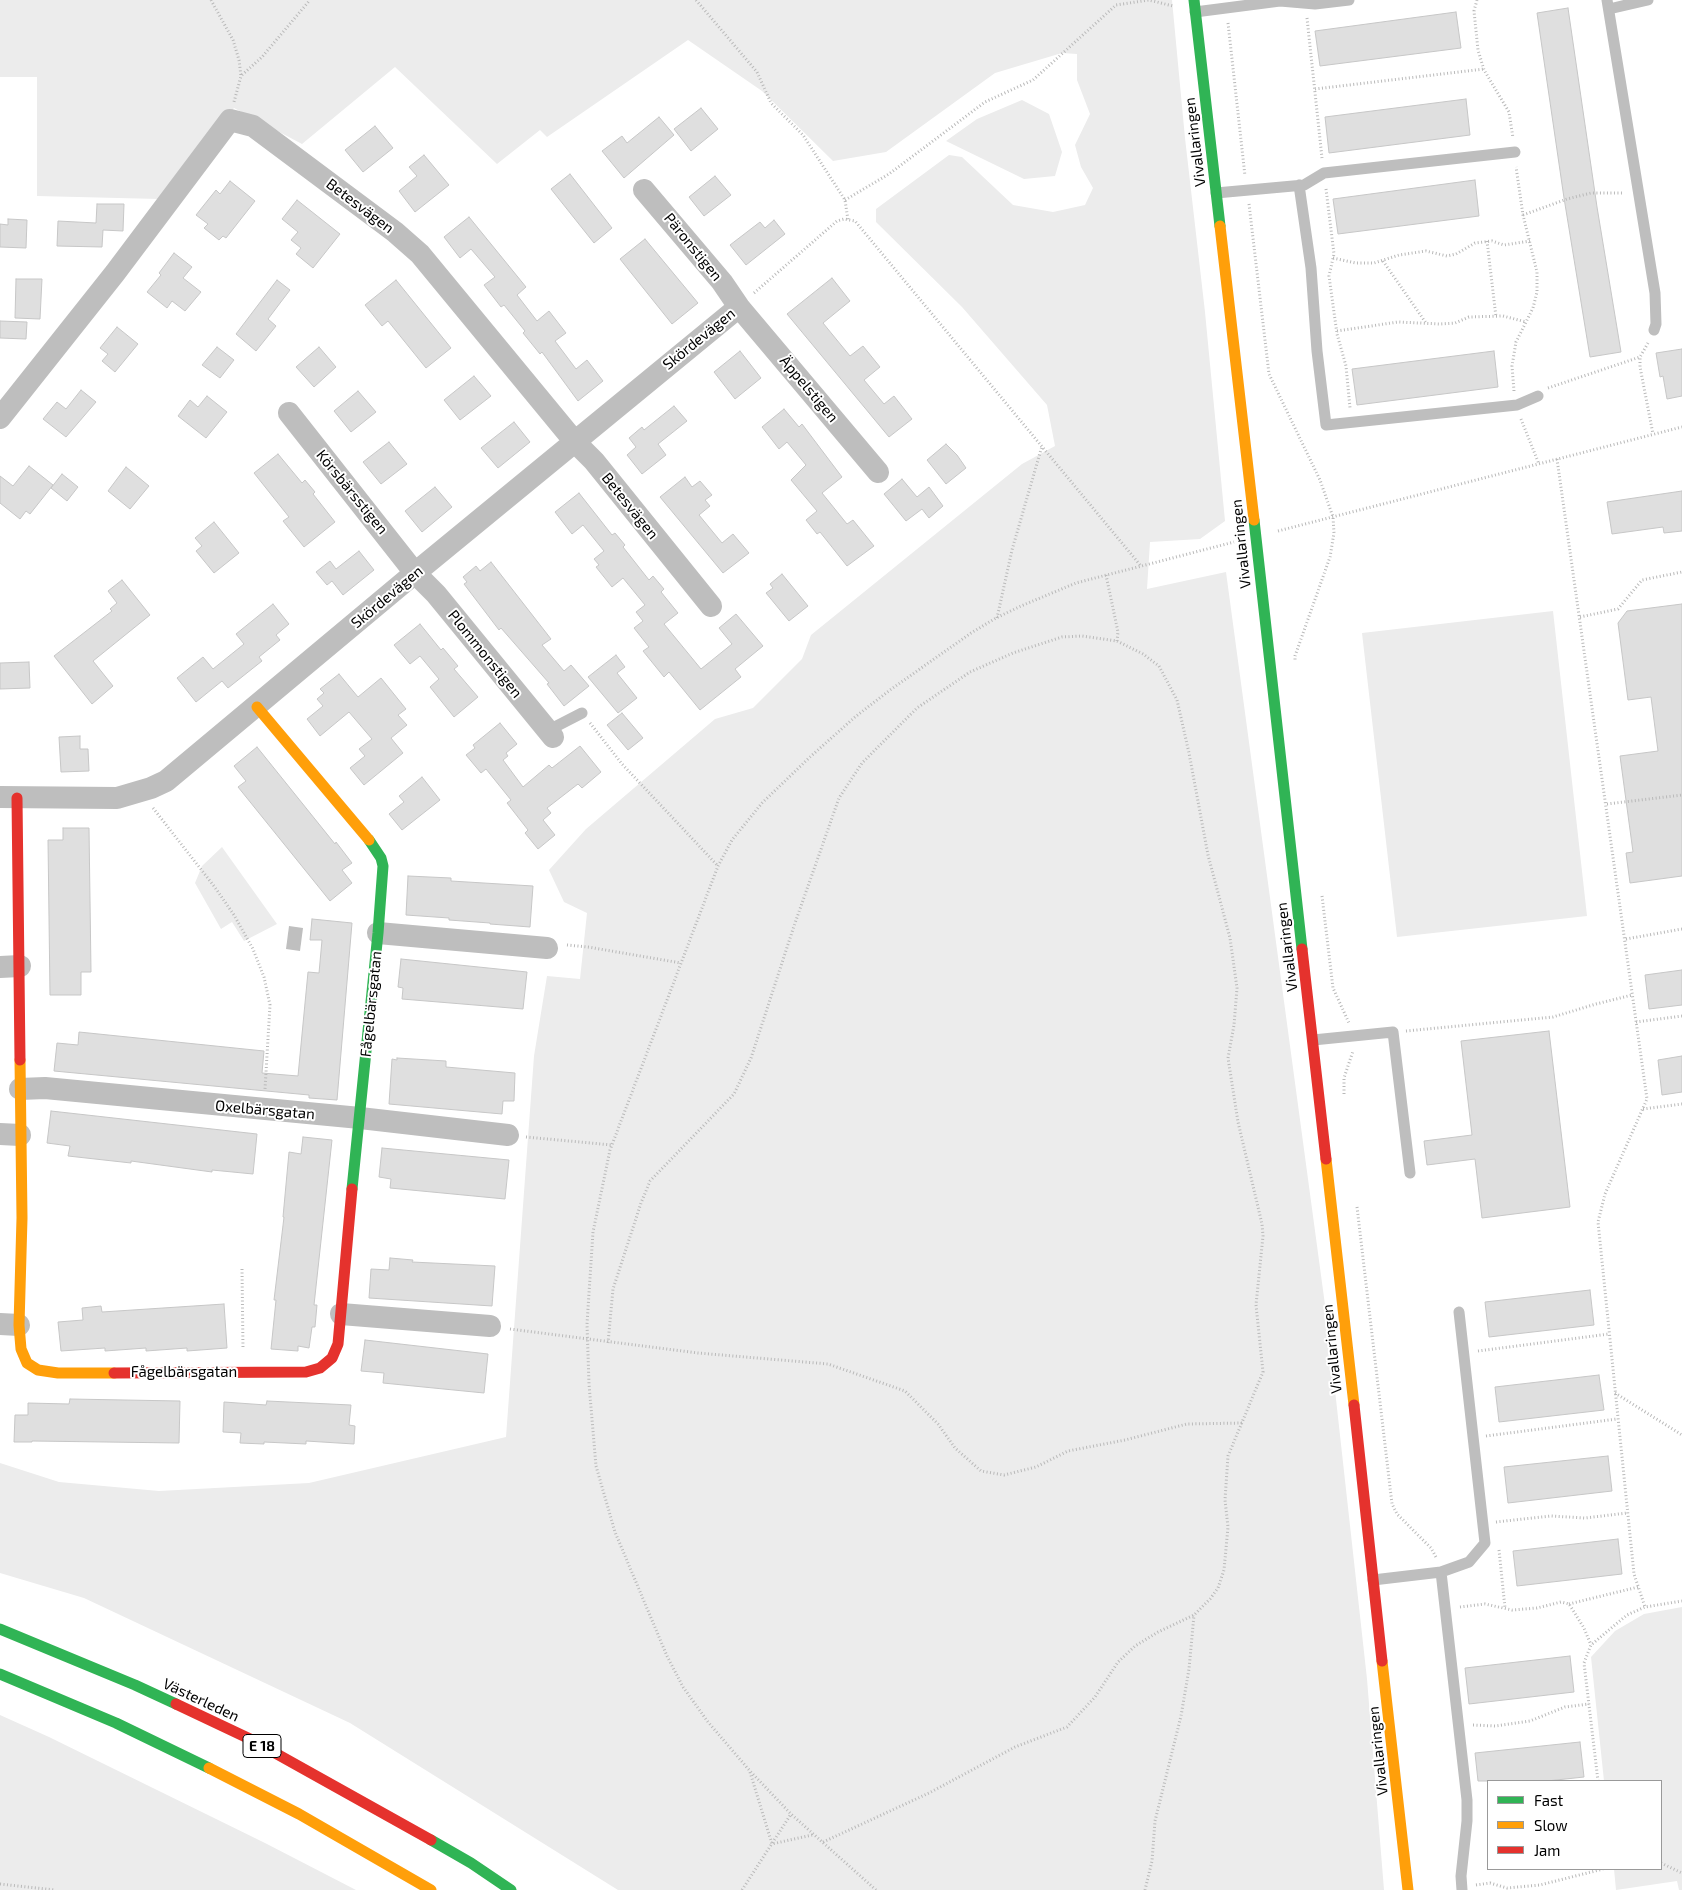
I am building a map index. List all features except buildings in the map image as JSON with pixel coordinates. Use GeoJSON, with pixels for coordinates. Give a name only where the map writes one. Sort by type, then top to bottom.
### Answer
{"type":"FeatureCollection","features":[{"type":"Feature","properties":{"kind":"main road","name":"Vivallaringen"},"geometry":{"type":"LineString","coordinates":[[1194,6],[1313,1040],[1408,1890]]}},
{"type":"Feature","properties":{"kind":"main road","name":"Fågelbärsgatan"},"geometry":{"type":"LineString","coordinates":[[9,797],[10,967],[20,1089],[10,1135],[22,1218],[10,1324],[27,1363],[38,1370],[58,1373],[306,1372],[320,1368],[332,1358],[338,1344],[383,866],[374,846],[257,707]]}},
{"type":"Feature","properties":{"kind":"main road","name":"Västerleden"},"geometry":{"type":"LineString","coordinates":[[0,1629],[135,1685],[250,1739],[425,1836],[471,1863],[511,1890]]}},
{"type":"Feature","properties":{"kind":"main road"},"geometry":{"type":"LineString","coordinates":[[0,1674],[116,1723],[243,1785],[431,1890]]}},
{"type":"Feature","properties":{"kind":"street","name":"Betesvägen"},"geometry":{"type":"LineString","coordinates":[[228,122],[230,120],[253,126],[395,232],[414,249],[594,461],[711,606]]}},
{"type":"Feature","properties":{"kind":"street"},"geometry":{"type":"LineString","coordinates":[[0,418],[115,273],[228,122]]}},
{"type":"Feature","properties":{"kind":"street","name":"Päronstigen"},"geometry":{"type":"LineString","coordinates":[[644,190],[722,282],[739,307]]}},
{"type":"Feature","properties":{"kind":"street","name":"Skördevägen"},"geometry":{"type":"LineString","coordinates":[[9,797],[117,798],[152,788],[166,780],[257,707],[415,572],[739,307]]}},
{"type":"Feature","properties":{"kind":"street","name":"Äppelstigen"},"geometry":{"type":"LineString","coordinates":[[739,307],[878,472]]}},
{"type":"Feature","properties":{"kind":"street","name":"Körsbärsstigen"},"geometry":{"type":"LineString","coordinates":[[289,413],[415,572]]}},
{"type":"Feature","properties":{"kind":"street","name":"Plommonstigen"},"geometry":{"type":"LineString","coordinates":[[415,572],[436,594],[550,734]]}},
{"type":"Feature","properties":{"kind":"street","name":"Fågelbärsgatan"},"geometry":{"type":"LineString","coordinates":[[378,933],[547,948]]}},
{"type":"Feature","properties":{"kind":"street","name":"Oxelbärsgatan"},"geometry":{"type":"LineString","coordinates":[[20,1089],[45,1088],[360,1118],[508,1135]]}},
{"type":"Feature","properties":{"kind":"street"},"geometry":{"type":"LineString","coordinates":[[341,1314],[490,1326]]}},
{"type":"Feature","properties":{"kind":"lane"},"geometry":{"type":"LineString","coordinates":[[1194,6],[1226,8],[1280,0],[1315,4],[1349,0]]}},
{"type":"Feature","properties":{"kind":"lane"},"geometry":{"type":"LineString","coordinates":[[1648,0],[1608,5],[1655,293],[1656,324],[1654,330]]}},
{"type":"Feature","properties":{"kind":"lane"},"geometry":{"type":"LineString","coordinates":[[1216,193],[1304,185],[1324,173],[1515,152]]}},
{"type":"Feature","properties":{"kind":"lane"},"geometry":{"type":"LineString","coordinates":[[1299,185],[1311,268],[1317,351],[1326,425],[1517,405],[1538,396]]}},
{"type":"Feature","properties":{"kind":"lane"},"geometry":{"type":"LineString","coordinates":[[550,734],[582,713]]}},
{"type":"Feature","properties":{"kind":"lane"},"geometry":{"type":"LineString","coordinates":[[1313,1040],[1393,1032],[1410,1173]]}},
{"type":"Feature","properties":{"kind":"lane"},"geometry":{"type":"LineString","coordinates":[[1373,1580],[1441,1572],[1470,1562],[1485,1543],[1459,1312]]}},
{"type":"Feature","properties":{"kind":"lane"},"geometry":{"type":"LineString","coordinates":[[1441,1572],[1467,1807],[1460,1876],[1462,1888]]}},
{"type":"Feature","properties":{"kind":"path"},"geometry":{"type":"LineString","coordinates":[[211,0],[233,40],[239,60],[241,76],[228,122]]}},
{"type":"Feature","properties":{"kind":"path"},"geometry":{"type":"LineString","coordinates":[[241,76],[262,57],[310,0]]}},
{"type":"Feature","properties":{"kind":"path"},"geometry":{"type":"LineString","coordinates":[[696,0],[757,72],[771,103],[803,135],[845,200],[848,220]]}},
{"type":"Feature","properties":{"kind":"path"},"geometry":{"type":"LineString","coordinates":[[845,200],[889,174],[985,102],[1033,80],[1116,5],[1149,0],[1194,6]]}},
{"type":"Feature","properties":{"kind":"path"},"geometry":{"type":"LineString","coordinates":[[1477,0],[1474,11],[1476,36],[1484,69],[1509,112],[1524,215],[1537,272],[1536,300],[1516,342],[1512,366],[1517,405],[1539,464]]}},
{"type":"Feature","properties":{"kind":"path"},"geometry":{"type":"LineString","coordinates":[[1305,3],[1334,254],[1329,276],[1336,334],[1346,366],[1352,422]]}},
{"type":"Feature","properties":{"kind":"path"},"geometry":{"type":"LineString","coordinates":[[1226,8],[1269,374],[1320,480],[1333,517],[1334,533],[1330,558],[1296,656],[1294,669]]}},
{"type":"Feature","properties":{"kind":"path"},"geometry":{"type":"LineString","coordinates":[[1315,89],[1484,69]]}},
{"type":"Feature","properties":{"kind":"path"},"geometry":{"type":"LineString","coordinates":[[1524,215],[1590,193],[1639,192]]}},
{"type":"Feature","properties":{"kind":"path"},"geometry":{"type":"LineString","coordinates":[[739,307],[837,221],[844,219],[854,221],[1142,566]]}},
{"type":"Feature","properties":{"kind":"path"},"geometry":{"type":"LineString","coordinates":[[1333,258],[1356,263],[1374,263],[1399,255],[1426,251],[1447,256],[1456,254],[1475,243],[1487,241],[1504,245],[1530,241]]}},
{"type":"Feature","properties":{"kind":"path"},"geometry":{"type":"LineString","coordinates":[[1487,241],[1496,317]]}},
{"type":"Feature","properties":{"kind":"path"},"geometry":{"type":"LineString","coordinates":[[1383,261],[1426,323]]}},
{"type":"Feature","properties":{"kind":"path"},"geometry":{"type":"LineString","coordinates":[[1337,330],[1398,322],[1455,323],[1469,317],[1503,316],[1526,322]]}},
{"type":"Feature","properties":{"kind":"path"},"geometry":{"type":"LineString","coordinates":[[1653,434],[1640,367],[1640,357],[1654,330]]}},
{"type":"Feature","properties":{"kind":"path"},"geometry":{"type":"LineString","coordinates":[[1538,396],[1550,386],[1640,357]]}},
{"type":"Feature","properties":{"kind":"path"},"geometry":{"type":"LineString","coordinates":[[1276,531],[1682,426]]}},
{"type":"Feature","properties":{"kind":"path"},"geometry":{"type":"LineString","coordinates":[[996,618],[1012,550],[1042,446]]}},
{"type":"Feature","properties":{"kind":"path"},"geometry":{"type":"LineString","coordinates":[[1557,459],[1647,1099],[1606,1194],[1598,1222],[1634,1574],[1645,1607]]}},
{"type":"Feature","properties":{"kind":"path"},"geometry":{"type":"LineString","coordinates":[[876,1890],[790,1814],[708,1722],[683,1688],[649,1617],[615,1532],[596,1466],[589,1384],[588,1340],[588,1307],[593,1232],[612,1145],[718,866],[732,840],[762,803],[810,757],[890,690],[996,618],[1076,582],[1237,541]]}},
{"type":"Feature","properties":{"kind":"path"},"geometry":{"type":"LineString","coordinates":[[1580,617],[1618,609],[1642,580],[1682,572]]}},
{"type":"Feature","properties":{"kind":"path"},"geometry":{"type":"LineString","coordinates":[[1106,575],[1118,632],[1116,641]]}},
{"type":"Feature","properties":{"kind":"path"},"geometry":{"type":"LineString","coordinates":[[608,1343],[613,1289],[650,1181],[734,1094],[751,1058],[839,798],[862,763],[917,708],[970,672],[1013,653],[1062,637],[1082,636],[1116,641],[1143,654],[1159,666],[1177,700],[1208,855],[1230,938],[1237,988],[1228,1058],[1238,1122],[1262,1224],[1263,1236],[1256,1305],[1264,1372],[1228,1456],[1225,1500],[1228,1527],[1224,1570],[1218,1588],[1210,1599],[1194,1615],[1158,1632],[1135,1646],[1118,1662],[1095,1697],[1067,1728],[1015,1747],[929,1793],[822,1843]]}},
{"type":"Feature","properties":{"kind":"path"},"geometry":{"type":"LineString","coordinates":[[582,713],[622,764],[718,866]]}},
{"type":"Feature","properties":{"kind":"path"},"geometry":{"type":"LineString","coordinates":[[139,792],[214,886],[234,915],[253,949],[264,976],[270,1005],[264,1110]]}},
{"type":"Feature","properties":{"kind":"path"},"geometry":{"type":"LineString","coordinates":[[1607,804],[1682,795]]}},
{"type":"Feature","properties":{"kind":"path"},"geometry":{"type":"LineString","coordinates":[[1322,892],[1333,988],[1351,1028]]}},
{"type":"Feature","properties":{"kind":"path"},"geometry":{"type":"LineString","coordinates":[[1626,939],[1682,929]]}},
{"type":"Feature","properties":{"kind":"path"},"geometry":{"type":"LineString","coordinates":[[547,948],[556,944],[588,947],[681,963]]}},
{"type":"Feature","properties":{"kind":"path"},"geometry":{"type":"LineString","coordinates":[[1393,1032],[1553,1017],[1596,1004],[1632,996]]}},
{"type":"Feature","properties":{"kind":"path"},"geometry":{"type":"LineString","coordinates":[[1636,1022],[1682,1016]]}},
{"type":"Feature","properties":{"kind":"path"},"geometry":{"type":"LineString","coordinates":[[1345,1104],[1344,1078],[1353,1049]]}},
{"type":"Feature","properties":{"kind":"path"},"geometry":{"type":"LineString","coordinates":[[1643,1109],[1682,1104]]}},
{"type":"Feature","properties":{"kind":"path"},"geometry":{"type":"LineString","coordinates":[[508,1135],[612,1145]]}},
{"type":"Feature","properties":{"kind":"path"},"geometry":{"type":"LineString","coordinates":[[1356,1201],[1392,1504],[1397,1514],[1432,1548],[1441,1572]]}},
{"type":"Feature","properties":{"kind":"path"},"geometry":{"type":"LineString","coordinates":[[242,1269],[243,1372]]}},
{"type":"Feature","properties":{"kind":"path"},"geometry":{"type":"LineString","coordinates":[[490,1326],[608,1343],[828,1364],[905,1391],[938,1424],[955,1448],[981,1471],[1004,1475],[1036,1467],[1068,1451],[1125,1440],[1187,1424],[1242,1423]]}},
{"type":"Feature","properties":{"kind":"path"},"geometry":{"type":"LineString","coordinates":[[1464,1352],[1608,1334]]}},
{"type":"Feature","properties":{"kind":"path"},"geometry":{"type":"LineString","coordinates":[[1614,1392],[1682,1435]]}},
{"type":"Feature","properties":{"kind":"path"},"geometry":{"type":"LineString","coordinates":[[1474,1438],[1617,1419]]}},
{"type":"Feature","properties":{"kind":"path"},"geometry":{"type":"LineString","coordinates":[[1483,1524],[1551,1516],[1585,1518],[1628,1513]]}},
{"type":"Feature","properties":{"kind":"path"},"geometry":{"type":"LineString","coordinates":[[1498,1542],[1505,1608]]}},
{"type":"Feature","properties":{"kind":"path"},"geometry":{"type":"LineString","coordinates":[[1444,1608],[1485,1604],[1512,1610],[1537,1608],[1561,1602],[1570,1604],[1638,1587]]}},
{"type":"Feature","properties":{"kind":"path"},"geometry":{"type":"LineString","coordinates":[[1598,1780],[1584,1663],[1591,1645],[1627,1615],[1645,1607],[1682,1601]]}},
{"type":"Feature","properties":{"kind":"path"},"geometry":{"type":"LineString","coordinates":[[1570,1604],[1584,1628],[1591,1645]]}},
{"type":"Feature","properties":{"kind":"path"},"geometry":{"type":"LineString","coordinates":[[1145,1890],[1152,1861],[1155,1821],[1181,1716],[1188,1678],[1194,1615]]}},
{"type":"Feature","properties":{"kind":"path"},"geometry":{"type":"LineString","coordinates":[[1458,1725],[1495,1726],[1530,1720],[1565,1707],[1589,1704]]}},
{"type":"Feature","properties":{"kind":"path"},"geometry":{"type":"LineString","coordinates":[[750,1771],[772,1844]]}},
{"type":"Feature","properties":{"kind":"path"},"geometry":{"type":"LineString","coordinates":[[742,1890],[790,1814]]}},
{"type":"Feature","properties":{"kind":"path"},"geometry":{"type":"LineString","coordinates":[[772,1844],[813,1835]]}},
{"type":"Feature","properties":{"kind":"path"},"geometry":{"type":"LineString","coordinates":[[1662,1863],[1682,1873]]}},
{"type":"Feature","properties":{"kind":"path"},"geometry":{"type":"LineString","coordinates":[[1462,1888],[1490,1883],[1507,1888],[1540,1885],[1599,1870]]}},
{"type":"Feature","properties":{"kind":"path"},"geometry":{"type":"LineString","coordinates":[[0,1884],[55,1890]]}},
{"type":"Feature","properties":{"kind":"shaded area"},"geometry":{"type":"Polygon","coordinates":[[[0,0],[1172,0],[1225,521],[1200,539],[1150,542],[1147,589],[1226,572],[1328,1327],[1367,1679],[1384,1890],[618,1890],[350,1723],[84,1598],[0,1573],[0,1463],[59,1482],[159,1491],[309,1483],[506,1437],[534,1056],[547,976],[580,979],[587,913],[564,902],[549,870],[586,829],[715,719],[753,708],[802,659],[811,635],[1022,464],[1055,446],[1047,405],[962,307],[876,222],[876,209],[949,155],[962,157],[1013,205],[1053,212],[1085,205],[1093,188],[1081,167],[1075,145],[1090,114],[1077,80],[1077,54],[1062,53],[995,73],[886,152],[833,161],[762,91],[688,40],[547,137],[540,130],[497,164],[395,67],[302,144],[234,108],[159,199],[37,196],[37,77],[0,77],[0,0]]]}},
{"type":"Feature","properties":{"kind":"shaded area"},"geometry":{"type":"Polygon","coordinates":[[[1022,100],[1049,114],[1062,152],[1055,176],[1024,179],[946,141],[977,119],[1022,100]]]}},
{"type":"Feature","properties":{"kind":"shaded area"},"geometry":{"type":"Polygon","coordinates":[[[1553,611],[1587,916],[1397,937],[1362,633],[1553,611]]]}},
{"type":"Feature","properties":{"kind":"shaded area"},"geometry":{"type":"Polygon","coordinates":[[[222,847],[277,924],[244,941],[232,922],[221,929],[195,883],[202,866],[222,847]]]}},
{"type":"Feature","properties":{"kind":"shaded area"},"geometry":{"type":"Polygon","coordinates":[[[289,926],[303,928],[300,951],[286,949],[289,926]]]}},
{"type":"Feature","properties":{"kind":"shaded area"},"geometry":{"type":"Polygon","coordinates":[[[1682,1607],[1682,1890],[1679,1890],[1677,1881],[1616,1890],[1614,1870],[1662,1870],[1662,1780],[1604,1780],[1591,1657],[1615,1631],[1644,1614],[1682,1607]]]}},
{"type":"Feature","properties":{"kind":"shaded area"},"geometry":{"type":"Polygon","coordinates":[[[0,1715],[49,1737],[265,1843],[356,1890],[0,1890],[0,1715]]]}},
{"type":"Feature","properties":{"kind":"traffic: fast"},"geometry":{"type":"LineString","coordinates":[[1194,0],[1220,226]]}},
{"type":"Feature","properties":{"kind":"traffic: fast"},"geometry":{"type":"LineString","coordinates":[[1254,520],[1302,949]]}},
{"type":"Feature","properties":{"kind":"traffic: fast"},"geometry":{"type":"LineString","coordinates":[[352,1189],[383,866],[381,858],[369,840]]}},
{"type":"Feature","properties":{"kind":"traffic: fast"},"geometry":{"type":"LineString","coordinates":[[0,1629],[176,1704]]}},
{"type":"Feature","properties":{"kind":"traffic: fast"},"geometry":{"type":"LineString","coordinates":[[0,1674],[116,1723],[209,1768]]}},
{"type":"Feature","properties":{"kind":"traffic: fast"},"geometry":{"type":"LineString","coordinates":[[431,1840],[471,1863],[511,1890]]}},
{"type":"Feature","properties":{"kind":"traffic: slow"},"geometry":{"type":"LineString","coordinates":[[1220,226],[1254,520]]}},
{"type":"Feature","properties":{"kind":"traffic: slow"},"geometry":{"type":"LineString","coordinates":[[257,707],[369,840]]}},
{"type":"Feature","properties":{"kind":"traffic: slow"},"geometry":{"type":"LineString","coordinates":[[20,1060],[22,1218],[19,1325],[21,1349],[27,1363],[38,1370],[58,1373],[114,1373]]}},
{"type":"Feature","properties":{"kind":"traffic: slow"},"geometry":{"type":"LineString","coordinates":[[1326,1159],[1354,1405]]}},
{"type":"Feature","properties":{"kind":"traffic: slow"},"geometry":{"type":"LineString","coordinates":[[1382,1661],[1408,1890]]}},
{"type":"Feature","properties":{"kind":"traffic: slow"},"geometry":{"type":"LineString","coordinates":[[209,1768],[299,1814],[431,1890]]}},
{"type":"Feature","properties":{"kind":"traffic: jam"},"geometry":{"type":"LineString","coordinates":[[17,798],[20,1060]]}},
{"type":"Feature","properties":{"kind":"traffic: jam"},"geometry":{"type":"LineString","coordinates":[[1302,949],[1326,1159]]}},
{"type":"Feature","properties":{"kind":"traffic: jam"},"geometry":{"type":"LineString","coordinates":[[114,1373],[306,1372],[320,1368],[332,1358],[338,1344],[352,1189]]}},
{"type":"Feature","properties":{"kind":"traffic: jam"},"geometry":{"type":"LineString","coordinates":[[1354,1405],[1382,1661]]}},
{"type":"Feature","properties":{"kind":"traffic: jam"},"geometry":{"type":"LineString","coordinates":[[176,1704],[250,1739],[431,1840]]}}]}
